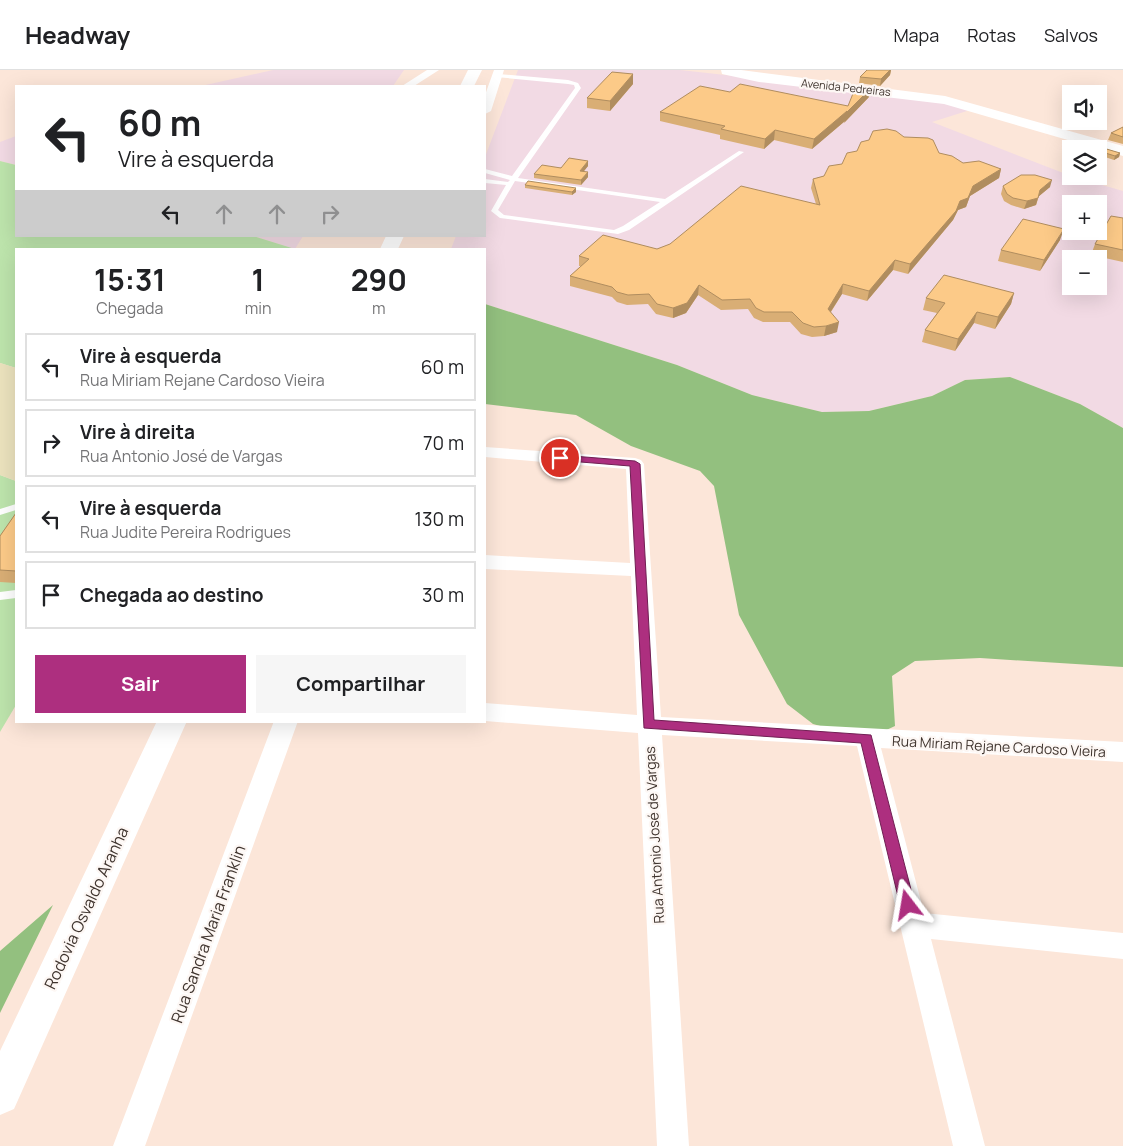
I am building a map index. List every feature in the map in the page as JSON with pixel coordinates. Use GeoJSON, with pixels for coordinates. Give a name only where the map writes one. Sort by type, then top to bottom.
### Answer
{"type":"FeatureCollection","features":[{"type":"Feature","properties":{"kind":"main road"},"geometry":{"type":"LineString","coordinates":[[468,85],[475,70]]}},
{"type":"Feature","properties":{"kind":"main road","name":"Avenida Pedreiras"},"geometry":{"type":"LineString","coordinates":[[808,80],[946,97],[1089,137],[1123,143]]}},
{"type":"Feature","properties":{"kind":"main road","name":"Avenida Pedreiras"},"geometry":{"type":"LineString","coordinates":[[1089,137],[1123,151]]}},
{"type":"Feature","properties":{"kind":"main road","name":"Rodovia Osvaldo Aranha"},"geometry":{"type":"LineString","coordinates":[[0,1094],[171,723]]}},
{"type":"Feature","properties":{"kind":"street"},"geometry":{"type":"LineString","coordinates":[[409,85],[434,70]]}},
{"type":"Feature","properties":{"kind":"street"},"geometry":{"type":"LineString","coordinates":[[486,108],[499,73]]}},
{"type":"Feature","properties":{"kind":"street","name":"Rua Antonio José de Vargas"},"geometry":{"type":"LineString","coordinates":[[486,452],[635,464],[642,570],[648,725],[673,1146]]}},
{"type":"Feature","properties":{"kind":"street"},"geometry":{"type":"LineString","coordinates":[[486,562],[642,570]]}},
{"type":"Feature","properties":{"kind":"street","name":"Rua Miriam Rejane Cardoso Vieira"},"geometry":{"type":"LineString","coordinates":[[486,712],[648,725],[1123,752]]}},
{"type":"Feature","properties":{"kind":"street","name":"Rua Sandra Maria Franklin"},"geometry":{"type":"LineString","coordinates":[[129,1146],[285,723]]}},
{"type":"Feature","properties":{"kind":"street"},"geometry":{"type":"LineString","coordinates":[[867,738],[969,1146]]}},
{"type":"Feature","properties":{"kind":"street"},"geometry":{"type":"LineString","coordinates":[[912,924],[1123,946]]}},
{"type":"Feature","properties":{"kind":"lane"},"geometry":{"type":"LineString","coordinates":[[496,214],[494,211],[512,181],[578,88],[576,84],[568,82],[499,73]]}},
{"type":"Feature","properties":{"kind":"lane"},"geometry":{"type":"LineString","coordinates":[[486,214],[496,214],[601,232],[615,232],[626,228],[741,152]]}},
{"type":"Feature","properties":{"kind":"lane"},"geometry":{"type":"LineString","coordinates":[[486,171],[512,181]]}},
{"type":"Feature","properties":{"kind":"lane"},"geometry":{"type":"LineString","coordinates":[[486,181],[512,181],[664,203]]}},
{"type":"Feature","properties":{"kind":"lane"},"geometry":{"type":"LineString","coordinates":[[0,512],[15,507]]}},
{"type":"Feature","properties":{"kind":"lane"},"geometry":{"type":"LineString","coordinates":[[0,596],[15,594]]}},
{"type":"Feature","properties":{"kind":"shaded area"},"geometry":{"type":"Polygon","coordinates":[[[273,70],[404,70],[394,85],[206,85],[273,70]]]}},
{"type":"Feature","properties":{"kind":"shaded area"},"geometry":{"type":"Polygon","coordinates":[[[518,70],[680,70],[935,98],[970,110],[932,122],[1062,173],[1062,185],[1102,185],[1123,191],[1123,428],[1080,404],[1010,377],[965,380],[932,396],[869,411],[822,412],[752,395],[677,365],[486,304],[486,248],[451,248],[456,237],[486,237],[486,154],[518,70]]]}},
{"type":"Feature","properties":{"kind":"shaded area"},"geometry":{"type":"Polygon","coordinates":[[[15,136],[15,165],[0,161],[0,142],[15,136]]]}},
{"type":"Feature","properties":{"kind":"shaded area"},"geometry":{"type":"Polygon","coordinates":[[[256,237],[302,237],[296,248],[256,237]]]}},
{"type":"Feature","properties":{"kind":"green space"},"geometry":{"type":"Polygon","coordinates":[[[0,161],[15,165],[15,237],[256,237],[292,248],[15,248],[15,368],[0,363],[0,161]]]}},
{"type":"Feature","properties":{"kind":"green space"},"geometry":{"type":"Polygon","coordinates":[[[486,304],[677,365],[752,395],[822,412],[869,411],[932,396],[965,380],[1010,377],[1080,404],[1123,428],[1123,667],[980,658],[915,661],[892,676],[895,726],[867,739],[813,724],[787,704],[739,615],[714,486],[700,471],[631,446],[576,415],[486,404],[486,304]]]}},
{"type":"Feature","properties":{"kind":"green space"},"geometry":{"type":"Polygon","coordinates":[[[0,475],[15,481],[15,707],[0,732],[0,475]]]}},
{"type":"Feature","properties":{"kind":"green space"},"geometry":{"type":"Polygon","coordinates":[[[53,905],[0,1013],[0,951],[53,905]]]}},
{"type":"Feature","properties":{"kind":"sand"},"geometry":{"type":"Polygon","coordinates":[[[0,363],[15,368],[15,481],[0,475],[0,363]]]}},
{"type":"Feature","properties":{"kind":"building"},"geometry":{"type":"Polygon","coordinates":[[[867,70],[890,70],[881,79],[860,77],[867,70]]]}},
{"type":"Feature","properties":{"kind":"building"},"geometry":{"type":"Polygon","coordinates":[[[612,72],[633,74],[610,101],[587,98],[612,72]]]}},
{"type":"Feature","properties":{"kind":"building"},"geometry":{"type":"Polygon","coordinates":[[[740,84],[848,106],[856,86],[871,88],[846,113],[847,111],[814,139],[775,130],[765,139],[721,129],[725,126],[660,112],[700,86],[730,92],[740,84]]]}},
{"type":"Feature","properties":{"kind":"building"},"geometry":{"type":"Polygon","coordinates":[[[1123,127],[1123,137],[1111,133],[1123,127]]]}},
{"type":"Feature","properties":{"kind":"building"},"geometry":{"type":"Polygon","coordinates":[[[887,129],[896,131],[904,137],[933,140],[939,153],[952,156],[963,163],[979,161],[1001,169],[973,186],[968,198],[960,201],[956,211],[910,264],[895,260],[869,291],[843,284],[828,309],[839,322],[814,327],[803,323],[792,312],[764,312],[756,308],[750,299],[722,300],[699,285],[687,303],[673,308],[657,304],[649,294],[628,295],[617,292],[612,287],[570,276],[589,259],[579,256],[603,235],[657,249],[670,244],[741,186],[820,205],[813,179],[824,176],[829,166],[842,164],[847,153],[857,151],[861,142],[869,140],[873,131],[887,129]]]}},
{"type":"Feature","properties":{"kind":"building"},"geometry":{"type":"Polygon","coordinates":[[[1107,149],[1120,153],[1115,156],[1107,154],[1107,149]]]}},
{"type":"Feature","properties":{"kind":"building"},"geometry":{"type":"Polygon","coordinates":[[[569,158],[588,161],[580,171],[588,172],[581,180],[534,174],[542,165],[561,168],[569,158]]]}},
{"type":"Feature","properties":{"kind":"building"},"geometry":{"type":"Polygon","coordinates":[[[1021,175],[1035,175],[1052,180],[1040,190],[1038,198],[1027,201],[1013,198],[1007,194],[1003,186],[1021,175]]]}},
{"type":"Feature","properties":{"kind":"building"},"geometry":{"type":"Polygon","coordinates":[[[528,181],[576,188],[572,192],[525,185],[528,181]]]}},
{"type":"Feature","properties":{"kind":"building"},"geometry":{"type":"Polygon","coordinates":[[[1111,216],[1123,218],[1123,250],[1095,244],[1097,240],[1107,240],[1107,223],[1111,216]]]}},
{"type":"Feature","properties":{"kind":"building"},"geometry":{"type":"Polygon","coordinates":[[[1023,219],[1062,229],[1062,232],[1044,260],[1001,250],[1023,219]]]}},
{"type":"Feature","properties":{"kind":"building"},"geometry":{"type":"Polygon","coordinates":[[[944,275],[1014,293],[998,317],[977,312],[958,339],[925,330],[945,303],[926,298],[944,275]]]}},
{"type":"Feature","properties":{"kind":"building"},"geometry":{"type":"Polygon","coordinates":[[[15,514],[15,571],[0,570],[0,536],[15,514]]]}},
{"type":"Feature","properties":{"kind":"route"},"geometry":{"type":"LineString","coordinates":[[560,458],[635,464],[642,570],[648,725],[867,738],[908,905]]}}]}
